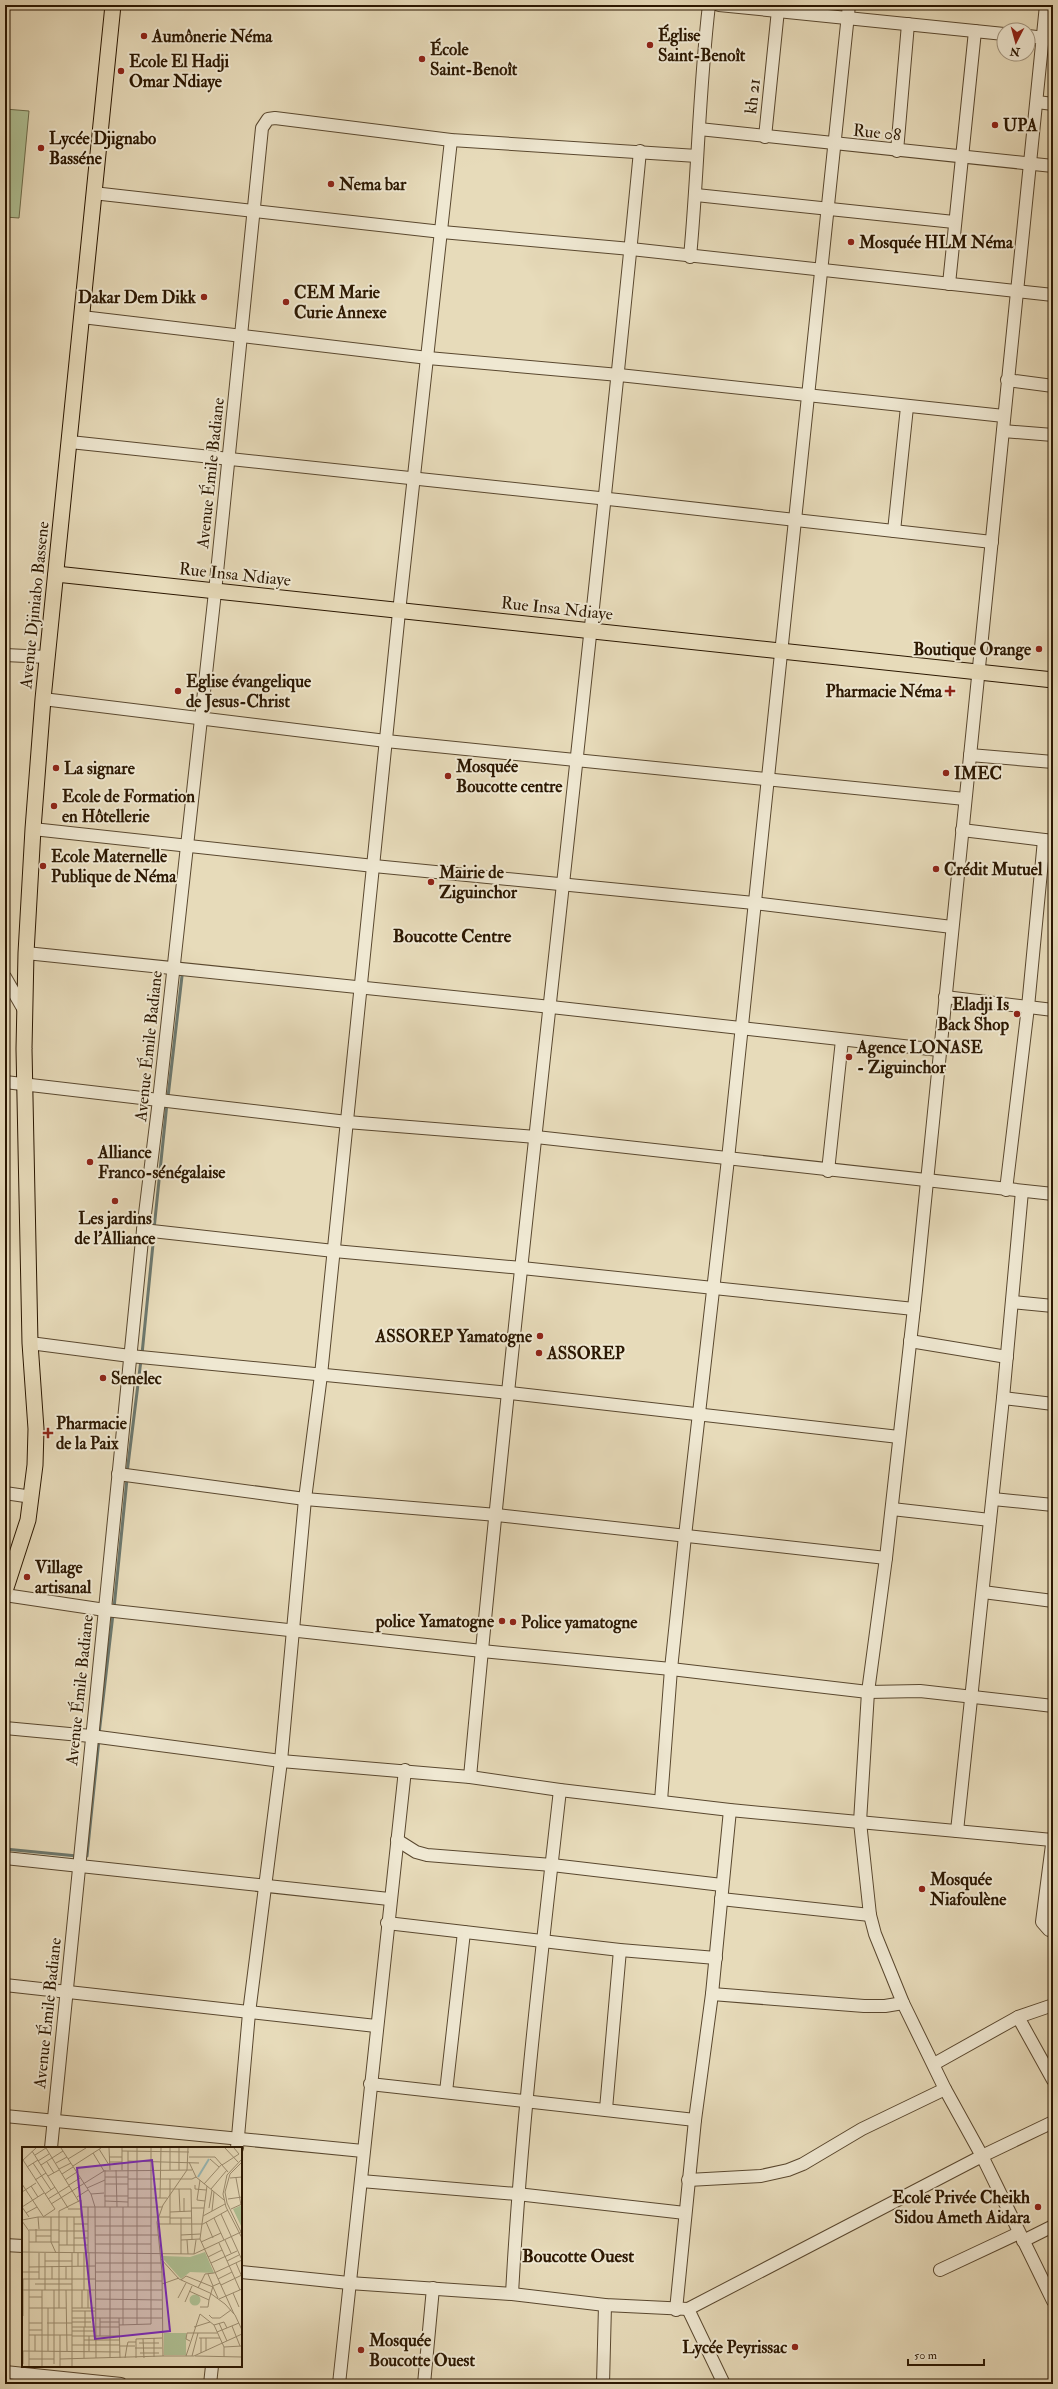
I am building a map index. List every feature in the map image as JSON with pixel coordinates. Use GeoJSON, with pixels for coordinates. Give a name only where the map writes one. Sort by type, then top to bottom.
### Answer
{"type":"FeatureCollection","features":[{"type":"Feature","properties":{"kind":"main road","name":"Avenue Djiniabo Bassene"},"geometry":{"type":"LineString","coordinates":[[5,1591],[23,1539],[32,1497],[36,1429],[30,1343],[24,1085],[24,1010],[33,829],[47,657],[114,5]]}},
{"type":"Feature","properties":{"kind":"main road","name":"Rue Insa Ndiaye"},"geometry":{"type":"LineString","coordinates":[[56,574],[399,612],[590,630],[1053,680]]}},
{"type":"Feature","properties":{"kind":"street"},"geometry":{"type":"LineString","coordinates":[[690,257],[696,195],[697,156],[709,5]]}},
{"type":"Feature","properties":{"kind":"street"},"geometry":{"type":"LineString","coordinates":[[719,5],[996,33]]}},
{"type":"Feature","properties":{"kind":"street"},"geometry":{"type":"LineString","coordinates":[[661,1800],[671,1669],[698,1413],[728,1159],[766,778],[782,651],[849,5]]}},
{"type":"Feature","properties":{"kind":"street"},"geometry":{"type":"LineString","coordinates":[[1046,5],[1048,38],[1036,102],[914,1309],[892,1509],[868,1692],[860,1822],[870,1915],[903,2003],[945,2089],[982,2156],[1053,2301]]}},
{"type":"Feature","properties":{"kind":"street","name":"kh 21"},"geometry":{"type":"LineString","coordinates":[[765,138],[778,10]]}},
{"type":"Feature","properties":{"kind":"street"},"geometry":{"type":"LineString","coordinates":[[897,151],[908,24]]}},
{"type":"Feature","properties":{"kind":"street"},"geometry":{"type":"LineString","coordinates":[[949,284],[954,222],[975,31]]}},
{"type":"Feature","properties":{"kind":"street"},"geometry":{"type":"LineString","coordinates":[[1036,37],[1048,38]]}},
{"type":"Feature","properties":{"kind":"street"},"geometry":{"type":"LineString","coordinates":[[1036,102],[1053,104]]}},
{"type":"Feature","properties":{"kind":"street","name":"Avenue Émile Badiane"},"geometry":{"type":"LineString","coordinates":[[51,2147],[91,1736],[143,1230],[188,845],[255,210],[262,128],[268,119],[275,118],[452,140]]}},
{"type":"Feature","properties":{"kind":"street","name":"Rue 08"},"geometry":{"type":"LineString","coordinates":[[699,129],[765,138],[1053,166]]}},
{"type":"Feature","properties":{"kind":"street"},"geometry":{"type":"LineString","coordinates":[[238,2144],[249,2013],[281,1761],[305,1499],[321,1375],[362,989],[399,612],[452,140],[640,151],[697,156]]}},
{"type":"Feature","properties":{"kind":"street"},"geometry":{"type":"LineString","coordinates":[[470,1777],[522,1268],[564,885],[575,761],[619,375],[640,151]]}},
{"type":"Feature","properties":{"kind":"street"},"geometry":{"type":"LineString","coordinates":[[94,193],[442,232],[631,249],[690,257],[1053,295]]}},
{"type":"Feature","properties":{"kind":"street"},"geometry":{"type":"LineString","coordinates":[[696,195],[827,210],[954,222]]}},
{"type":"Feature","properties":{"kind":"street"},"geometry":{"type":"LineString","coordinates":[[82,317],[428,358],[619,375],[907,407],[1004,416]]}},
{"type":"Feature","properties":{"kind":"street"},"geometry":{"type":"LineString","coordinates":[[1007,380],[1053,386]]}},
{"type":"Feature","properties":{"kind":"street"},"geometry":{"type":"LineString","coordinates":[[894,531],[907,407]]}},
{"type":"Feature","properties":{"kind":"street"},"geometry":{"type":"LineString","coordinates":[[1003,430],[1053,435]]}},
{"type":"Feature","properties":{"kind":"street"},"geometry":{"type":"LineString","coordinates":[[70,442],[414,479],[606,497],[992,542]]}},
{"type":"Feature","properties":{"kind":"street"},"geometry":{"type":"LineString","coordinates":[[5,655],[47,657]]}},
{"type":"Feature","properties":{"kind":"street"},"geometry":{"type":"LineString","coordinates":[[43,699],[201,720],[386,741],[965,799]]}},
{"type":"Feature","properties":{"kind":"street"},"geometry":{"type":"LineString","coordinates":[[970,755],[1053,762]]}},
{"type":"Feature","properties":{"kind":"street"},"geometry":{"type":"LineString","coordinates":[[33,829],[374,866],[754,903],[952,926]]}},
{"type":"Feature","properties":{"kind":"street"},"geometry":{"type":"LineString","coordinates":[[962,830],[1049,840],[1006,1190]]}},
{"type":"Feature","properties":{"kind":"street"},"geometry":{"type":"LineString","coordinates":[[26,954],[174,967],[362,989],[551,1007],[940,1050]]}},
{"type":"Feature","properties":{"kind":"street"},"geometry":{"type":"LineString","coordinates":[[5,978],[24,1010]]}},
{"type":"Feature","properties":{"kind":"street"},"geometry":{"type":"LineString","coordinates":[[945,998],[1053,1010]]}},
{"type":"Feature","properties":{"kind":"street"},"geometry":{"type":"LineString","coordinates":[[828,1171],[842,1040]]}},
{"type":"Feature","properties":{"kind":"street"},"geometry":{"type":"LineString","coordinates":[[5,1082],[347,1122],[536,1137],[828,1171],[1053,1194]]}},
{"type":"Feature","properties":{"kind":"street"},"geometry":{"type":"LineString","coordinates":[[957,1831],[993,1499],[1022,1191]]}},
{"type":"Feature","properties":{"kind":"street"},"geometry":{"type":"LineString","coordinates":[[143,1230],[334,1251],[522,1268],[914,1309]]}},
{"type":"Feature","properties":{"kind":"street"},"geometry":{"type":"LineString","coordinates":[[1012,1302],[1053,1306]]}},
{"type":"Feature","properties":{"kind":"street"},"geometry":{"type":"LineString","coordinates":[[910,1341],[1006,1357]]}},
{"type":"Feature","properties":{"kind":"street"},"geometry":{"type":"LineString","coordinates":[[30,1343],[130,1356],[698,1413],[899,1437]]}},
{"type":"Feature","properties":{"kind":"street"},"geometry":{"type":"LineString","coordinates":[[1003,1398],[1053,1404]]}},
{"type":"Feature","properties":{"kind":"street"},"geometry":{"type":"LineString","coordinates":[[118,1474],[305,1499],[497,1515],[886,1558]]}},
{"type":"Feature","properties":{"kind":"street"},"geometry":{"type":"LineString","coordinates":[[5,1493],[32,1497]]}},
{"type":"Feature","properties":{"kind":"street"},"geometry":{"type":"LineString","coordinates":[[993,1499],[1053,1505]]}},
{"type":"Feature","properties":{"kind":"street"},"geometry":{"type":"LineString","coordinates":[[892,1509],[990,1520]]}},
{"type":"Feature","properties":{"kind":"street"},"geometry":{"type":"LineString","coordinates":[[983,1592],[1053,1602]]}},
{"type":"Feature","properties":{"kind":"street"},"geometry":{"type":"LineString","coordinates":[[5,1596],[105,1610],[482,1651],[671,1669],[868,1692],[920,1691],[1053,1706]]}},
{"type":"Feature","properties":{"kind":"street"},"geometry":{"type":"LineString","coordinates":[[5,1728],[91,1736],[281,1761],[405,1770],[470,1777],[560,1790],[661,1800],[730,1810],[1053,1839],[1042,1922],[1048,1930],[1053,1931]]}},
{"type":"Feature","properties":{"kind":"street"},"geometry":{"type":"LineString","coordinates":[[339,2384],[387,1923],[405,1770]]}},
{"type":"Feature","properties":{"kind":"street"},"geometry":{"type":"LineString","coordinates":[[512,2294],[518,2194],[535,2000],[560,1790]]}},
{"type":"Feature","properties":{"kind":"street"},"geometry":{"type":"LineString","coordinates":[[724,2384],[682,2309],[685,2213],[688,2180],[712,1994],[730,1810]]}},
{"type":"Feature","properties":{"kind":"street"},"geometry":{"type":"LineString","coordinates":[[397,1840],[416,1852],[427,1854],[552,1865],[722,1885]]}},
{"type":"Feature","properties":{"kind":"street"},"geometry":{"type":"LineString","coordinates":[[5,1858],[390,1899]]}},
{"type":"Feature","properties":{"kind":"street"},"geometry":{"type":"LineString","coordinates":[[721,1899],[870,1915]]}},
{"type":"Feature","properties":{"kind":"street"},"geometry":{"type":"LineString","coordinates":[[387,1923],[543,1939],[620,1950],[716,1958]]}},
{"type":"Feature","properties":{"kind":"street"},"geometry":{"type":"LineString","coordinates":[[446,2092],[464,1932]]}},
{"type":"Feature","properties":{"kind":"street"},"geometry":{"type":"LineString","coordinates":[[606,2109],[620,1950]]}},
{"type":"Feature","properties":{"kind":"street"},"geometry":{"type":"LineString","coordinates":[[5,1985],[376,2026]]}},
{"type":"Feature","properties":{"kind":"street"},"geometry":{"type":"LineString","coordinates":[[712,1994],[864,2006],[885,2006],[903,2003]]}},
{"type":"Feature","properties":{"kind":"street"},"geometry":{"type":"LineString","coordinates":[[934,2064],[1018,2017],[1053,2005]]}},
{"type":"Feature","properties":{"kind":"street"},"geometry":{"type":"LineString","coordinates":[[1018,2017],[1053,2080]]}},
{"type":"Feature","properties":{"kind":"street"},"geometry":{"type":"LineString","coordinates":[[370,2084],[695,2120]]}},
{"type":"Feature","properties":{"kind":"street"},"geometry":{"type":"LineString","coordinates":[[688,2180],[761,2176],[793,2168],[819,2155],[862,2129],[945,2089]]}},
{"type":"Feature","properties":{"kind":"street"},"geometry":{"type":"LineString","coordinates":[[5,2116],[54,2120],[238,2144],[363,2151]]}},
{"type":"Feature","properties":{"kind":"street"},"geometry":{"type":"LineString","coordinates":[[242,2272],[350,2283],[512,2294],[605,2305],[682,2309],[982,2156],[1053,2122]]}},
{"type":"Feature","properties":{"kind":"street"},"geometry":{"type":"LineString","coordinates":[[361,2180],[518,2194],[685,2213]]}},
{"type":"Feature","properties":{"kind":"street"},"geometry":{"type":"LineString","coordinates":[[940,2270],[1021,2237],[1053,2226]]}},
{"type":"Feature","properties":{"kind":"street"},"geometry":{"type":"LineString","coordinates":[[5,2245],[22,2246]]}},
{"type":"Feature","properties":{"kind":"street"},"geometry":{"type":"LineString","coordinates":[[424,2384],[433,2288]]}},
{"type":"Feature","properties":{"kind":"street"},"geometry":{"type":"LineString","coordinates":[[603,2384],[605,2305]]}},
{"type":"Feature","properties":{"kind":"street"},"geometry":{"type":"LineString","coordinates":[[210,2384],[212,2367]]}},
{"type":"Feature","properties":{"kind":"street"},"geometry":{"type":"LineString","coordinates":[[604,2370],[611,2384]]}},
{"type":"Feature","properties":{"kind":"street"},"geometry":{"type":"LineString","coordinates":[[5,2372],[121,2384]]}},
{"type":"Feature","properties":{"kind":"green space"},"geometry":{"type":"Polygon","coordinates":[[[5,109],[29,111],[19,218],[5,217],[5,109]]]}},
{"type":"Feature","properties":{"kind":"waterway"},"geometry":{"type":"LineString","coordinates":[[168,1097],[182,976]]}},
{"type":"Feature","properties":{"kind":"waterway"},"geometry":{"type":"LineString","coordinates":[[154,1229],[167,1103]]}},
{"type":"Feature","properties":{"kind":"waterway"},"geometry":{"type":"LineString","coordinates":[[142,1354],[154,1234]]}},
{"type":"Feature","properties":{"kind":"waterway"},"geometry":{"type":"LineString","coordinates":[[127,1473],[141,1360]]}},
{"type":"Feature","properties":{"kind":"waterway"},"geometry":{"type":"LineString","coordinates":[[114,1608],[127,1479]]}},
{"type":"Feature","properties":{"kind":"waterway"},"geometry":{"type":"LineString","coordinates":[[99,1734],[113,1614]]}},
{"type":"Feature","properties":{"kind":"waterway"},"geometry":{"type":"LineString","coordinates":[[82,1856],[87,1856],[99,1739]]}},
{"type":"Feature","properties":{"kind":"waterway"},"geometry":{"type":"LineString","coordinates":[[5,1849],[77,1856]]}},
{"type":"Feature","properties":{"kind":"place","name":"Aumônerie Néma"},"geometry":{"type":"Point","coordinates":[144,36]}},
{"type":"Feature","properties":{"kind":"place","name":"Église Saint-Benoît"},"geometry":{"type":"Point","coordinates":[650,45]}},
{"type":"Feature","properties":{"kind":"place","name":"École Saint-Benoît"},"geometry":{"type":"Point","coordinates":[422,59]}},
{"type":"Feature","properties":{"kind":"place","name":"Ecole El Hadji Omar Ndiaye"},"geometry":{"type":"Point","coordinates":[121,71]}},
{"type":"Feature","properties":{"kind":"place","name":"UPA"},"geometry":{"type":"Point","coordinates":[995,125]}},
{"type":"Feature","properties":{"kind":"place","name":"Lycée Djignabo Basséne"},"geometry":{"type":"Point","coordinates":[41,148]}},
{"type":"Feature","properties":{"kind":"place","name":"Nema bar"},"geometry":{"type":"Point","coordinates":[331,184]}},
{"type":"Feature","properties":{"kind":"place","name":"Mosquée HLM Néma"},"geometry":{"type":"Point","coordinates":[851,242]}},
{"type":"Feature","properties":{"kind":"place","name":"Dakar Dem Dikk"},"geometry":{"type":"Point","coordinates":[204,297]}},
{"type":"Feature","properties":{"kind":"place","name":"CEM Marie Curie Annexe"},"geometry":{"type":"Point","coordinates":[286,302]}},
{"type":"Feature","properties":{"kind":"place","name":"Boutique Orange"},"geometry":{"type":"Point","coordinates":[1039,649]}},
{"type":"Feature","properties":{"kind":"place","name":"Eglise évangelique de Jesus-Christ"},"geometry":{"type":"Point","coordinates":[178,691]}},
{"type":"Feature","properties":{"kind":"place","name":"Pharmacie Néma"},"geometry":{"type":"Point","coordinates":[950,691]}},
{"type":"Feature","properties":{"kind":"place","name":"La signare"},"geometry":{"type":"Point","coordinates":[56,768]}},
{"type":"Feature","properties":{"kind":"place","name":"IMEC"},"geometry":{"type":"Point","coordinates":[946,773]}},
{"type":"Feature","properties":{"kind":"place","name":"Mosquée Boucotte centre"},"geometry":{"type":"Point","coordinates":[448,776]}},
{"type":"Feature","properties":{"kind":"place","name":"Ecole de Formation en Hôtellerie"},"geometry":{"type":"Point","coordinates":[54,806]}},
{"type":"Feature","properties":{"kind":"place","name":"Ecole Maternelle Publique de Néma"},"geometry":{"type":"Point","coordinates":[43,866]}},
{"type":"Feature","properties":{"kind":"place","name":"Crédit Mutuel"},"geometry":{"type":"Point","coordinates":[936,869]}},
{"type":"Feature","properties":{"kind":"place","name":"Mairie de Ziguinchor"},"geometry":{"type":"Point","coordinates":[431,882]}},
{"type":"Feature","properties":{"kind":"place","name":"Eladji Is Back Shop"},"geometry":{"type":"Point","coordinates":[1017,1014]}},
{"type":"Feature","properties":{"kind":"place","name":"Agence LONASE - Ziguinchor"},"geometry":{"type":"Point","coordinates":[849,1057]}},
{"type":"Feature","properties":{"kind":"place","name":"Alliance Franco-sénégalaise"},"geometry":{"type":"Point","coordinates":[90,1162]}},
{"type":"Feature","properties":{"kind":"place","name":"Les jardins de l'Alliance"},"geometry":{"type":"Point","coordinates":[115,1201]}},
{"type":"Feature","properties":{"kind":"place","name":"ASSOREP Yamatogne"},"geometry":{"type":"Point","coordinates":[540,1336]}},
{"type":"Feature","properties":{"kind":"place","name":"ASSOREP"},"geometry":{"type":"Point","coordinates":[539,1353]}},
{"type":"Feature","properties":{"kind":"place","name":"Senelec"},"geometry":{"type":"Point","coordinates":[103,1378]}},
{"type":"Feature","properties":{"kind":"place","name":"Pharmacie de la Paix"},"geometry":{"type":"Point","coordinates":[48,1433]}},
{"type":"Feature","properties":{"kind":"place","name":"Village artisanal"},"geometry":{"type":"Point","coordinates":[27,1577]}},
{"type":"Feature","properties":{"kind":"place","name":"police Yamatogne"},"geometry":{"type":"Point","coordinates":[502,1621]}},
{"type":"Feature","properties":{"kind":"place","name":"Police yamatogne"},"geometry":{"type":"Point","coordinates":[513,1622]}},
{"type":"Feature","properties":{"kind":"place","name":"Mosquée Niafoulène"},"geometry":{"type":"Point","coordinates":[922,1889]}},
{"type":"Feature","properties":{"kind":"place","name":"Ecole Privée Cheikh Sidou Ameth Aidara"},"geometry":{"type":"Point","coordinates":[1038,2207]}},
{"type":"Feature","properties":{"kind":"place","name":"Lycée Peyrissac"},"geometry":{"type":"Point","coordinates":[795,2347]}},
{"type":"Feature","properties":{"kind":"place","name":"Mosquée Boucotte Ouest"},"geometry":{"type":"Point","coordinates":[361,2350]}},
{"type":"Feature","properties":{"kind":"district","name":"Boucotte Centre"},"geometry":{"type":"Point","coordinates":[452,936]}},
{"type":"Feature","properties":{"kind":"district","name":"Boucotte Ouest"},"geometry":{"type":"Point","coordinates":[578,2256]}}]}
